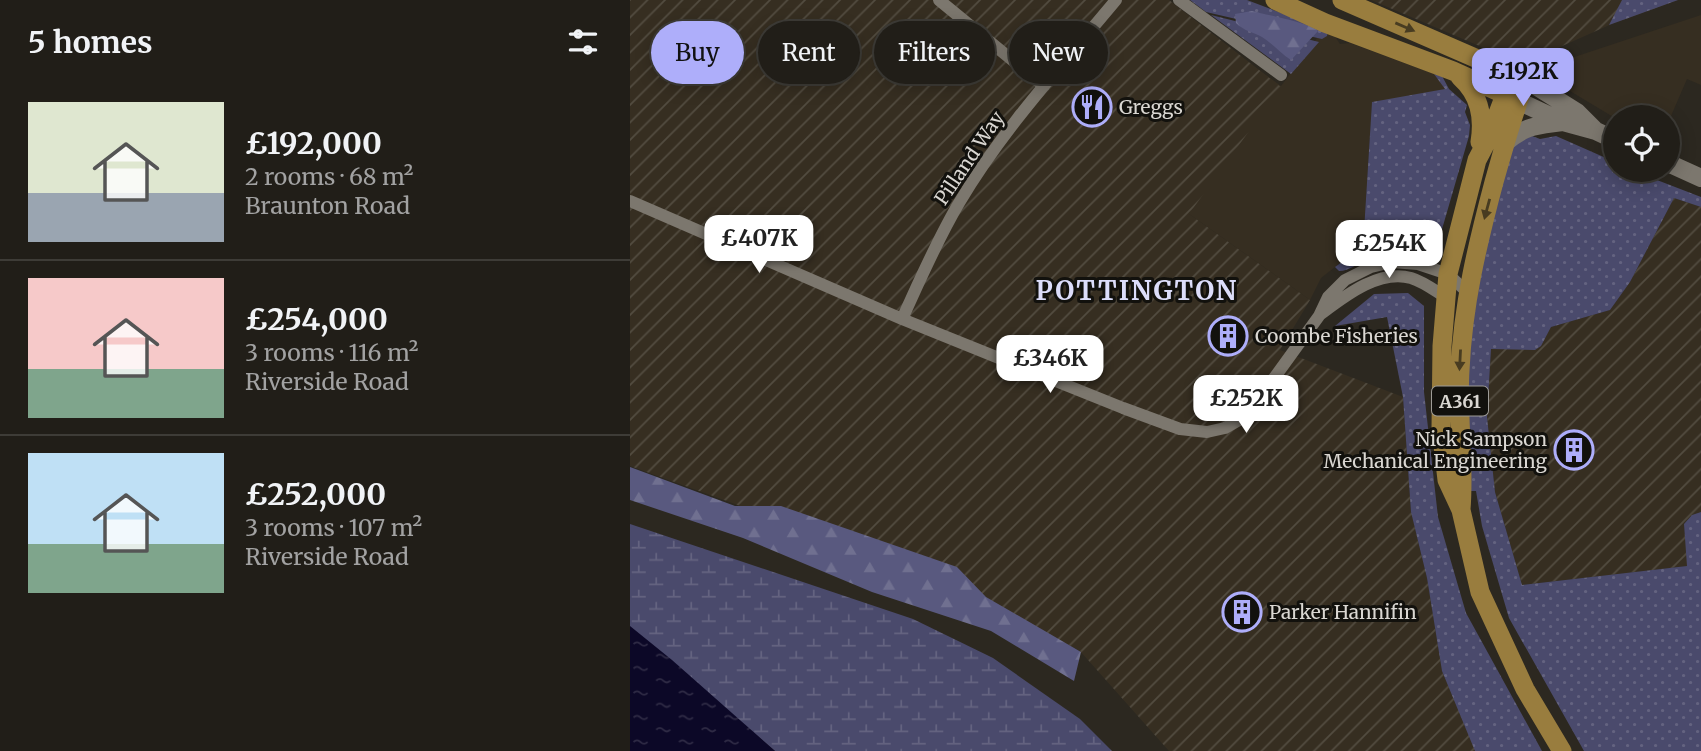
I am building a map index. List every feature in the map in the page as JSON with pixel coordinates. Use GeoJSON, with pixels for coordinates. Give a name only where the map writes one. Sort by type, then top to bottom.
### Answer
{"type":"FeatureCollection","features":[{"type":"Feature","properties":{"kind":"main road","name":"A361"},"geometry":{"type":"LineString","coordinates":[[1275,0],[1325,23],[1453,71],[1512,97]]}},
{"type":"Feature","properties":{"kind":"main road"},"geometry":{"type":"LineString","coordinates":[[1342,0],[1520,77],[1577,112],[1596,131]]}},
{"type":"Feature","properties":{"kind":"main road","name":"A361"},"geometry":{"type":"LineString","coordinates":[[1453,71],[1473,92],[1480,106],[1482,120],[1476,160],[1448,274],[1445,297],[1440,389],[1447,480],[1461,510],[1480,592],[1492,621],[1525,689],[1562,751]]}},
{"type":"Feature","properties":{"kind":"main road","name":"A361"},"geometry":{"type":"LineString","coordinates":[[1476,160],[1512,97],[1520,77]]}},
{"type":"Feature","properties":{"kind":"main road","name":"A361"},"geometry":{"type":"LineString","coordinates":[[1461,510],[1464,477],[1459,375],[1467,292],[1474,255],[1505,143],[1512,97]]}},
{"type":"Feature","properties":{"kind":"main road"},"geometry":{"type":"LineString","coordinates":[[1512,97],[1563,122],[1603,134]]}},
{"type":"Feature","properties":{"kind":"main road"},"geometry":{"type":"LineString","coordinates":[[1505,143],[1521,130],[1535,125],[1563,122]]}},
{"type":"Feature","properties":{"kind":"main road"},"geometry":{"type":"LineString","coordinates":[[1680,168],[1701,178]]}},
{"type":"Feature","properties":{"kind":"street"},"geometry":{"type":"LineString","coordinates":[[939,0],[1044,86]]}},
{"type":"Feature","properties":{"kind":"street","name":"Pilland Way"},"geometry":{"type":"LineString","coordinates":[[902,319],[927,262],[959,202],[1007,133],[1116,0]]}},
{"type":"Feature","properties":{"kind":"street"},"geometry":{"type":"LineString","coordinates":[[1179,0],[1281,75]]}},
{"type":"Feature","properties":{"kind":"street"},"geometry":{"type":"LineString","coordinates":[[630,201],[902,319],[1180,429],[1207,432],[1226,428],[1254,406],[1319,316],[1328,297],[1345,281],[1371,267],[1392,262],[1418,264],[1448,274],[1467,292]]}},
{"type":"Feature","properties":{"kind":"street"},"geometry":{"type":"LineString","coordinates":[[1319,316],[1361,287],[1386,278],[1408,277],[1427,284],[1445,297]]}},
{"type":"Feature","properties":{"kind":"shaded area"},"geometry":{"type":"Polygon","coordinates":[[[630,0],[1169,0],[1281,87],[1189,214],[1310,300],[1280,350],[1403,397],[1411,512],[1427,578],[1442,671],[1477,751],[1169,751],[1080,651],[981,599],[630,466],[630,0]]]}},
{"type":"Feature","properties":{"kind":"shaded area"},"geometry":{"type":"Polygon","coordinates":[[[1163,0],[1281,86],[1323,30],[1334,35],[1340,44],[1350,43],[1434,74],[1446,89],[1372,103],[1363,247],[1321,278],[1310,300],[1189,214],[1163,0]]]}},
{"type":"Feature","properties":{"kind":"shaded area"},"geometry":{"type":"Polygon","coordinates":[[[1371,0],[1678,0],[1614,23],[1522,64],[1371,0]]]}},
{"type":"Feature","properties":{"kind":"shaded area"},"geometry":{"type":"Polygon","coordinates":[[[1701,15],[1701,85],[1687,79],[1676,105],[1603,105],[1603,111],[1535,70],[1701,15]]]}},
{"type":"Feature","properties":{"kind":"shaded area"},"geometry":{"type":"Polygon","coordinates":[[[1674,198],[1701,207],[1701,512],[1692,515],[1684,524],[1688,566],[1522,585],[1495,492],[1487,417],[1491,349],[1535,349],[1541,345],[1551,327],[1610,310],[1630,282],[1674,198]]]}},
{"type":"Feature","properties":{"kind":"green space"},"geometry":{"type":"Polygon","coordinates":[[[1190,0],[1247,0],[1328,31],[1327,36],[1322,39],[1206,12],[1190,0]]]}},
{"type":"Feature","properties":{"kind":"green space"},"geometry":{"type":"Polygon","coordinates":[[[1622,0],[1678,0],[1609,25],[1622,0]]]}},
{"type":"Feature","properties":{"kind":"green space"},"geometry":{"type":"Polygon","coordinates":[[[1252,11],[1297,22],[1318,31],[1291,60],[1266,39],[1236,23],[1235,14],[1252,11]]]}},
{"type":"Feature","properties":{"kind":"green space"},"geometry":{"type":"Polygon","coordinates":[[[1211,15],[1319,42],[1291,74],[1211,15]]]}},
{"type":"Feature","properties":{"kind":"green space"},"geometry":{"type":"Polygon","coordinates":[[[1434,74],[1442,76],[1449,89],[1467,105],[1465,112],[1470,125],[1438,243],[1434,249],[1423,253],[1422,257],[1379,255],[1339,271],[1335,267],[1363,247],[1372,102],[1445,89],[1434,74]]]}},
{"type":"Feature","properties":{"kind":"green space"},"geometry":{"type":"Polygon","coordinates":[[[1532,136],[1540,139],[1556,136],[1603,157],[1603,182],[1662,182],[1701,197],[1701,207],[1674,198],[1630,282],[1610,310],[1551,327],[1541,346],[1535,350],[1491,349],[1487,417],[1495,492],[1522,585],[1687,566],[1684,524],[1692,515],[1701,512],[1701,751],[1584,751],[1509,618],[1482,526],[1476,491],[1469,491],[1469,313],[1512,145],[1532,136]]]}},
{"type":"Feature","properties":{"kind":"green space"},"geometry":{"type":"Polygon","coordinates":[[[1408,293],[1424,306],[1424,392],[1438,517],[1466,613],[1542,751],[1475,751],[1442,671],[1427,578],[1411,512],[1403,397],[1387,317],[1335,326],[1374,294],[1408,293]]]}},
{"type":"Feature","properties":{"kind":"green space"},"geometry":{"type":"Polygon","coordinates":[[[630,467],[735,506],[781,506],[957,567],[986,597],[1081,652],[1074,681],[991,631],[872,592],[743,538],[630,500],[630,467]]]}},
{"type":"Feature","properties":{"kind":"green space"},"geometry":{"type":"Polygon","coordinates":[[[630,524],[913,619],[993,658],[1080,719],[1112,751],[775,751],[630,627],[630,524]]]}},
{"type":"Feature","properties":{"kind":"water"},"geometry":{"type":"Polygon","coordinates":[[[630,626],[672,660],[775,751],[630,751],[630,626]]]}},
{"type":"Feature","properties":{"kind":"place","name":"Greggs"},"geometry":{"type":"Point","coordinates":[1092,107]}},
{"type":"Feature","properties":{"kind":"place","name":"Coombe Fisheries"},"geometry":{"type":"Point","coordinates":[1228,336]}},
{"type":"Feature","properties":{"kind":"place","name":"Nick Sampson Mechanical Engineering"},"geometry":{"type":"Point","coordinates":[1574,450]}},
{"type":"Feature","properties":{"kind":"place","name":"Parker Hannifin"},"geometry":{"type":"Point","coordinates":[1242,612]}},
{"type":"Feature","properties":{"kind":"district","name":"POTTINGTON"},"geometry":{"type":"Point","coordinates":[1137,290]}}]}
